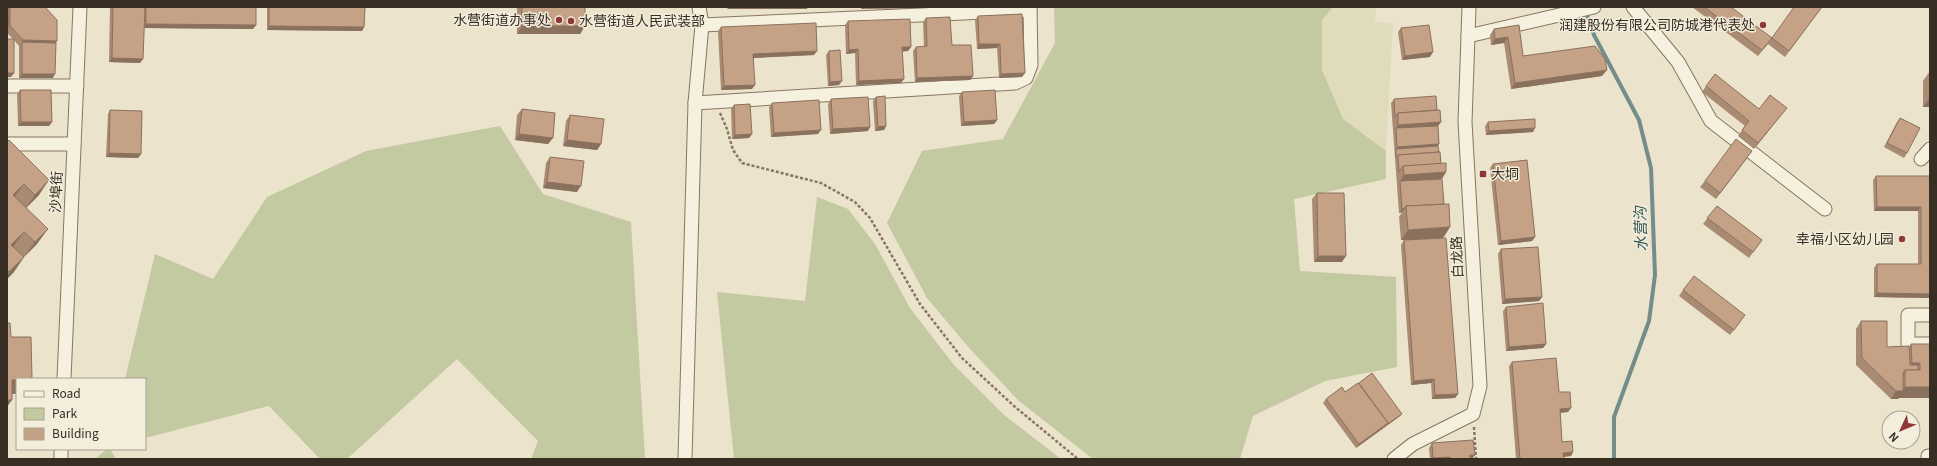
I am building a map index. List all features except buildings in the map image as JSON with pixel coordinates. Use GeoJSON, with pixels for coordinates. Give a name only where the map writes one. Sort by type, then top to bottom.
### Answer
{"type":"FeatureCollection","features":[{"type":"Feature","properties":{"kind":"street","name":"沙埠街"},"geometry":{"type":"LineString","coordinates":[[64,378],[80,7]]}},
{"type":"Feature","properties":{"kind":"street"},"geometry":{"type":"LineString","coordinates":[[685,459],[695,103],[702,25],[699,7]]}},
{"type":"Feature","properties":{"kind":"street","name":"白龙路"},"geometry":{"type":"LineString","coordinates":[[1469,7],[1465,122],[1480,386],[1473,414]]}},
{"type":"Feature","properties":{"kind":"street"},"geometry":{"type":"LineString","coordinates":[[1468,36],[1594,7]]}},
{"type":"Feature","properties":{"kind":"street"},"geometry":{"type":"LineString","coordinates":[[1633,7],[1678,62],[1711,121],[1825,209]]}},
{"type":"Feature","properties":{"kind":"street"},"geometry":{"type":"LineString","coordinates":[[695,103],[1015,83],[1026,78],[1031,65],[1030,9],[702,25]]}},
{"type":"Feature","properties":{"kind":"street"},"geometry":{"type":"LineString","coordinates":[[7,86],[77,86]]}},
{"type":"Feature","properties":{"kind":"street"},"geometry":{"type":"LineString","coordinates":[[7,144],[74,144]]}},
{"type":"Feature","properties":{"kind":"street"},"geometry":{"type":"LineString","coordinates":[[1921,159],[1930,149]]}},
{"type":"Feature","properties":{"kind":"street"},"geometry":{"type":"LineString","coordinates":[[1930,315],[1908,315],[1908,344],[1930,344]]}},
{"type":"Feature","properties":{"kind":"street"},"geometry":{"type":"LineString","coordinates":[[1394,459],[1413,444],[1473,414]]}},
{"type":"Feature","properties":{"kind":"path"},"geometry":{"type":"LineString","coordinates":[[715,102],[727,129],[733,150],[742,163],[821,183],[855,202],[870,218],[920,304],[962,358],[1014,406],[1078,459]]}},
{"type":"Feature","properties":{"kind":"path"},"geometry":{"type":"LineString","coordinates":[[1473,414],[1476,459]]}},
{"type":"Feature","properties":{"kind":"shaded area"},"geometry":{"type":"Polygon","coordinates":[[[1333,7],[1376,7],[1375,22],[1393,23],[1386,151],[1343,119],[1322,70],[1322,19],[1333,7]]]}},
{"type":"Feature","properties":{"kind":"green space"},"geometry":{"type":"Polygon","coordinates":[[[1054,7],[1333,7],[1322,20],[1322,70],[1343,119],[1386,151],[1386,179],[1294,199],[1300,271],[1396,277],[1397,367],[1325,381],[1253,416],[1240,459],[1093,459],[1019,401],[970,349],[927,298],[887,223],[922,151],[1003,139],[1055,43],[1054,7]]]}},
{"type":"Feature","properties":{"kind":"green space"},"geometry":{"type":"Polygon","coordinates":[[[500,126],[543,194],[631,222],[645,459],[531,459],[538,441],[457,359],[347,459],[320,459],[269,406],[146,438],[146,378],[125,378],[155,254],[213,279],[267,197],[366,151],[500,126]]]}},
{"type":"Feature","properties":{"kind":"green space"},"geometry":{"type":"Polygon","coordinates":[[[817,197],[848,209],[875,244],[910,308],[954,365],[1003,414],[1061,459],[734,459],[717,292],[805,301],[817,197]]]}},
{"type":"Feature","properties":{"kind":"green space"},"geometry":{"type":"Polygon","coordinates":[[[106,450],[111,450],[116,459],[95,459],[106,450]]]}},
{"type":"Feature","properties":{"kind":"waterway","name":"水营沟"},"geometry":{"type":"LineString","coordinates":[[1585,10],[1594,35],[1639,120],[1651,168],[1655,275],[1649,321],[1614,417],[1614,459]]}},
{"type":"Feature","properties":{"kind":"place","name":"水营街道办事处"},"geometry":{"type":"Point","coordinates":[559,20]}},
{"type":"Feature","properties":{"kind":"place","name":"水营街道人民武装部"},"geometry":{"type":"Point","coordinates":[571,21]}},
{"type":"Feature","properties":{"kind":"place","name":"润建股份有限公司防城港代表处"},"geometry":{"type":"Point","coordinates":[1763,25]}},
{"type":"Feature","properties":{"kind":"place","name":"大垌"},"geometry":{"type":"Point","coordinates":[1483,174]}},
{"type":"Feature","properties":{"kind":"place","name":"幸福小区幼儿园"},"geometry":{"type":"Point","coordinates":[1902,239]}}]}
